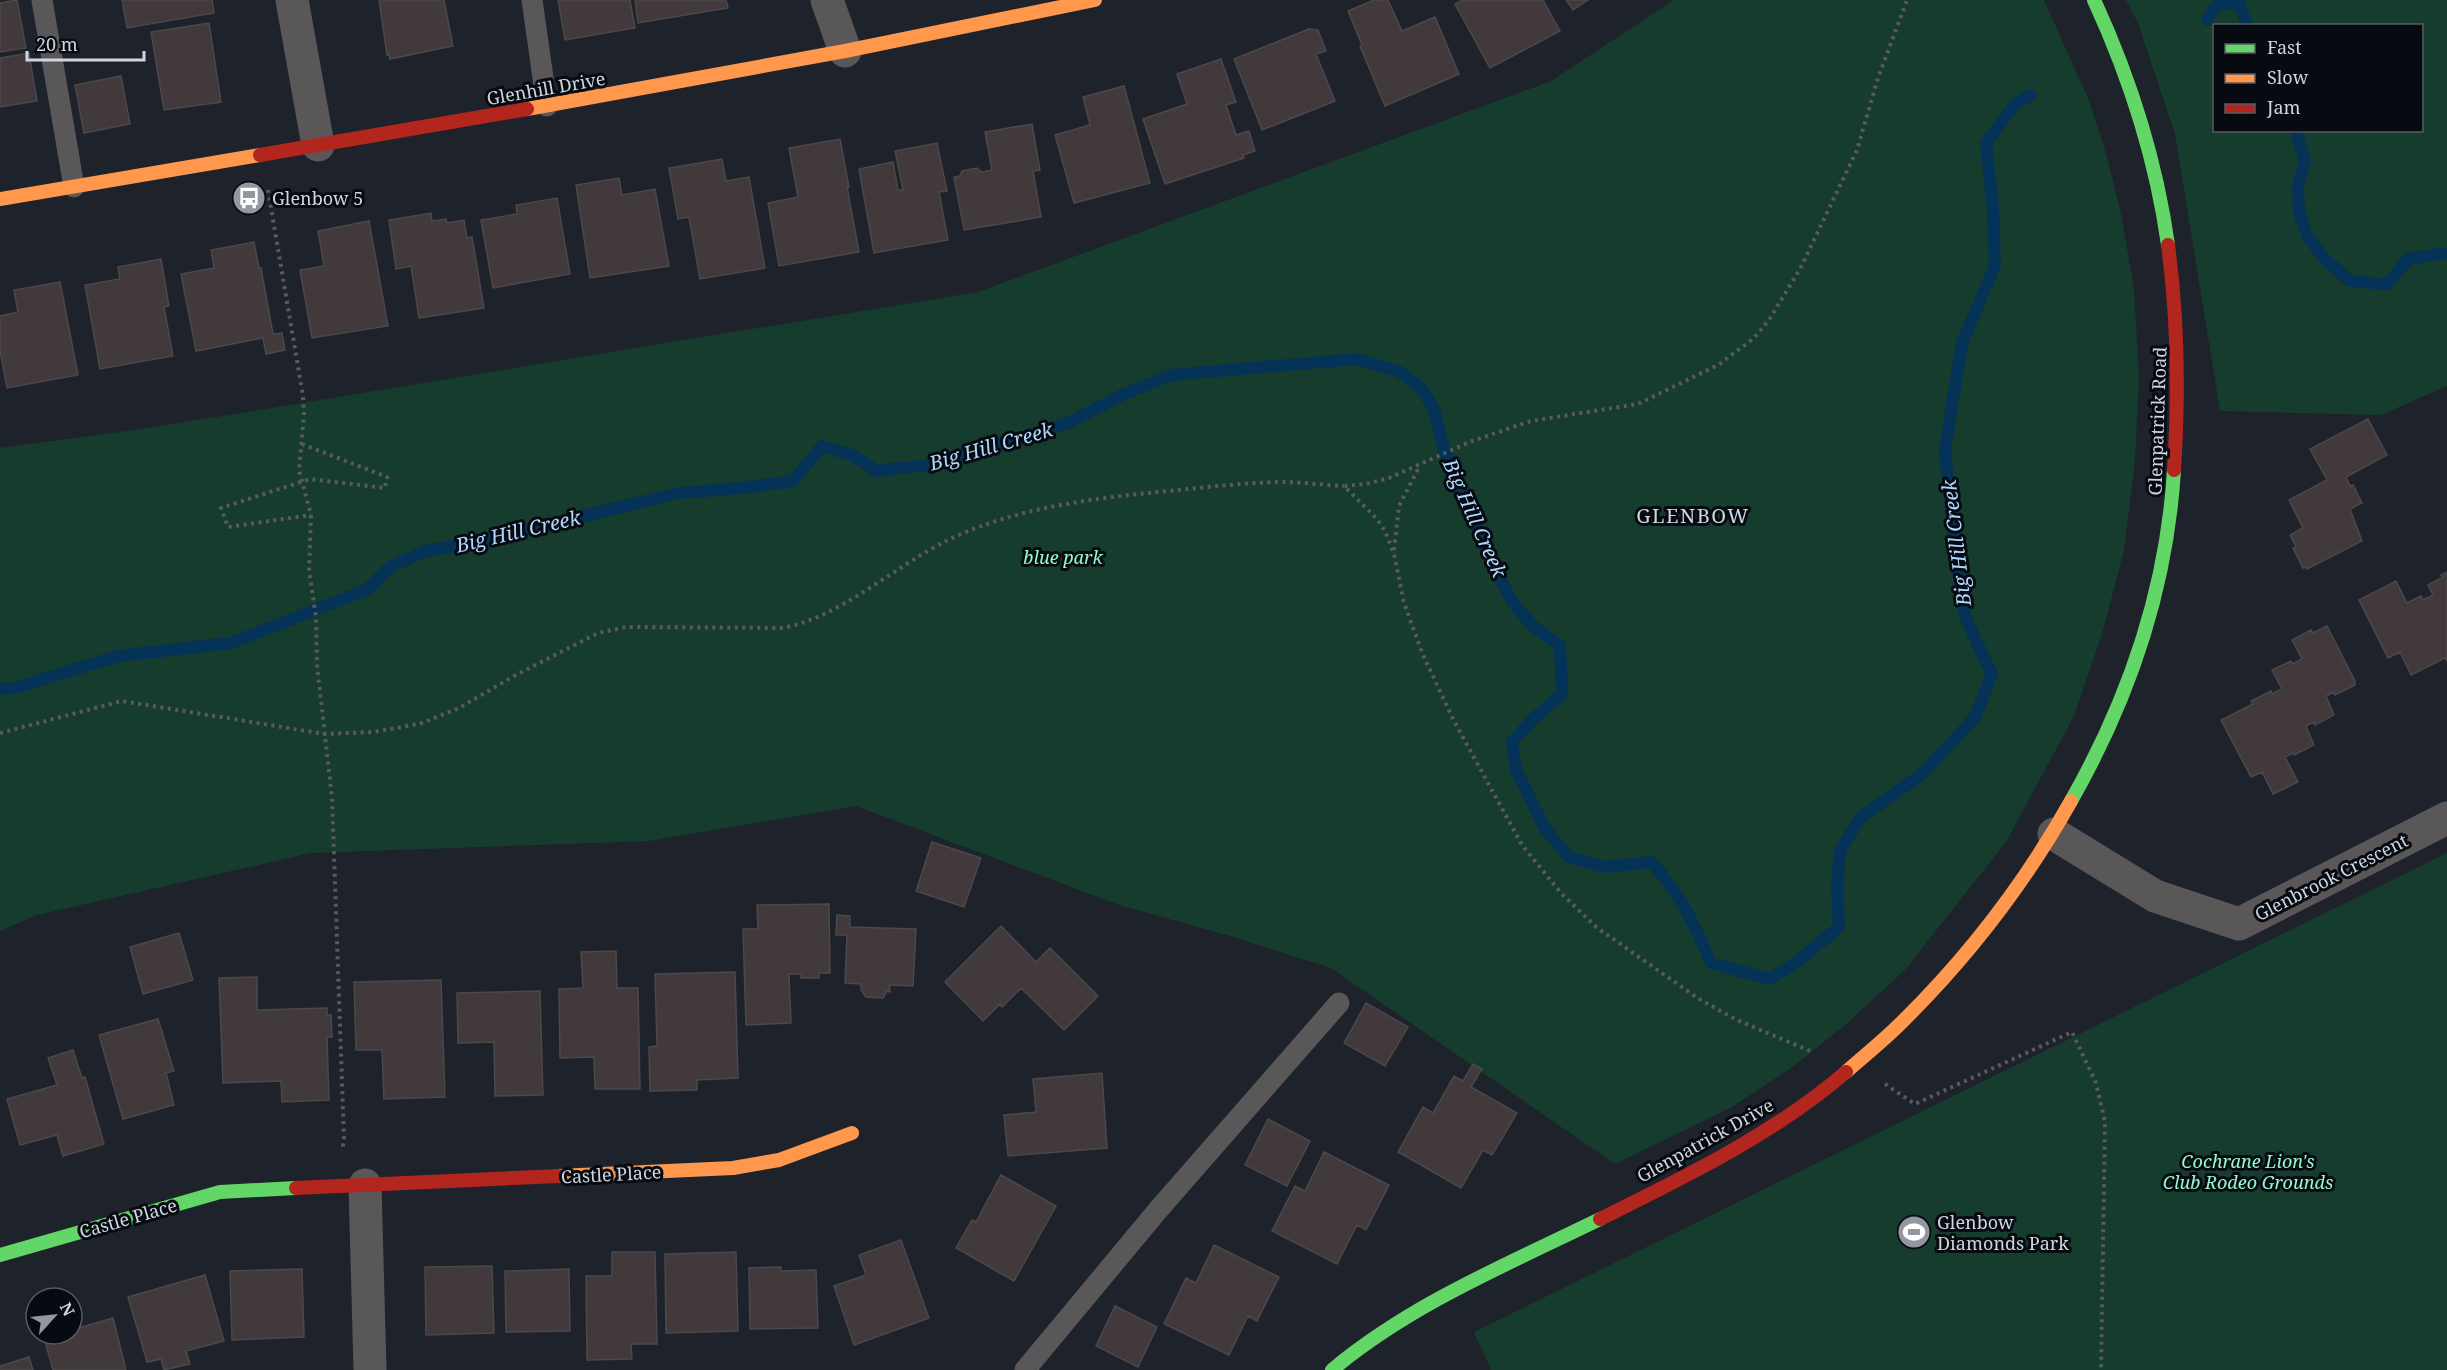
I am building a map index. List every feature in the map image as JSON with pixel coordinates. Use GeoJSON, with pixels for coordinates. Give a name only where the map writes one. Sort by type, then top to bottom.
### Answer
{"type":"FeatureCollection","features":[{"type":"Feature","properties":{"kind":"street"},"geometry":{"type":"LineString","coordinates":[[292,0],[318,145]]}},
{"type":"Feature","properties":{"kind":"street"},"geometry":{"type":"LineString","coordinates":[[827,0],[845,51]]}},
{"type":"Feature","properties":{"kind":"street","name":"Glenhill Drive"},"geometry":{"type":"LineString","coordinates":[[0,199],[547,106],[845,51],[1095,0]]}},
{"type":"Feature","properties":{"kind":"street","name":"Glenpatrick Road"},"geometry":{"type":"LineString","coordinates":[[2054,834],[2074,801],[2101,744],[2147,627],[2173,494],[2177,425],[2177,313],[2160,199],[2134,96],[2094,0]]}},
{"type":"Feature","properties":{"kind":"street","name":"Glenbrook Crescent"},"geometry":{"type":"LineString","coordinates":[[2054,834],[2155,896],[2239,924],[2447,818]]}},
{"type":"Feature","properties":{"kind":"street","name":"Glenpatrick Drive"},"geometry":{"type":"LineString","coordinates":[[1332,1370],[1373,1338],[1414,1313],[1736,1147],[1822,1090],[1881,1042],[1943,981],[2018,890],[2054,834]]}},
{"type":"Feature","properties":{"kind":"street","name":"Castle Place"},"geometry":{"type":"LineString","coordinates":[[0,1255],[220,1192],[733,1168],[779,1160],[852,1133]]}},
{"type":"Feature","properties":{"kind":"street"},"geometry":{"type":"LineString","coordinates":[[365,1185],[370,1370]]}},
{"type":"Feature","properties":{"kind":"lane"},"geometry":{"type":"LineString","coordinates":[[42,0],[74,187]]}},
{"type":"Feature","properties":{"kind":"lane"},"geometry":{"type":"LineString","coordinates":[[532,0],[547,106]]}},
{"type":"Feature","properties":{"kind":"lane"},"geometry":{"type":"LineString","coordinates":[[1025,1370],[1158,1210],[1339,1003]]}},
{"type":"Feature","properties":{"kind":"path"},"geometry":{"type":"LineString","coordinates":[[0,733],[122,701],[325,734],[372,732],[422,723],[459,708],[514,676],[598,633],[613,629],[626,627],[782,628],[797,625],[838,606],[945,542],[1022,514],[1114,496],[1240,484],[1282,482],[1344,486],[1366,484],[1419,466],[1472,441],[1531,421],[1638,404],[1718,365],[1754,338],[1769,320],[1800,269],[1857,150],[1878,78],[1907,0]]}},
{"type":"Feature","properties":{"kind":"path"},"geometry":{"type":"LineString","coordinates":[[267,184],[303,396],[299,470],[311,515],[309,571],[316,618],[317,665],[334,842],[344,1139],[341,1154]]}},
{"type":"Feature","properties":{"kind":"path"},"geometry":{"type":"LineString","coordinates":[[302,444],[387,477],[385,488],[310,479],[221,508],[228,527],[311,515]]}},
{"type":"Feature","properties":{"kind":"path"},"geometry":{"type":"LineString","coordinates":[[1394,554],[1399,506],[1419,466]]}},
{"type":"Feature","properties":{"kind":"path"},"geometry":{"type":"LineString","coordinates":[[1344,486],[1376,518],[1385,531],[1394,554],[1404,603],[1424,655],[1454,721],[1522,845],[1560,892],[1596,927],[1699,999],[1737,1020],[1813,1053]]}},
{"type":"Feature","properties":{"kind":"path"},"geometry":{"type":"LineString","coordinates":[[1884,1084],[1915,1104],[2073,1032],[2096,1083],[2105,1122],[2101,1370]]}},
{"type":"Feature","properties":{"kind":"green space","name":"blue park"},"geometry":{"type":"Polygon","coordinates":[[[1674,0],[2044,0],[2090,103],[2108,160],[2122,219],[2134,289],[2139,377],[2135,461],[2124,550],[2102,634],[2074,716],[2006,842],[1905,970],[1844,1026],[1790,1069],[1730,1108],[1615,1164],[1331,968],[1230,936],[1119,905],[856,806],[649,841],[311,853],[37,915],[0,931],[0,448],[149,428],[978,292],[1551,81],[1674,0]]]}},
{"type":"Feature","properties":{"kind":"green space"},"geometry":{"type":"Polygon","coordinates":[[[2126,0],[2447,0],[2447,386],[2381,415],[2220,411],[2175,134],[2138,23],[2126,0]]]}},
{"type":"Feature","properties":{"kind":"green space","name":"Cochrane Lion's Club Rodeo Grounds"},"geometry":{"type":"Polygon","coordinates":[[[2447,853],[2447,1370],[1491,1370],[1474,1332],[2447,853]]]}},
{"type":"Feature","properties":{"kind":"building"},"geometry":{"type":"Polygon","coordinates":[[[17,0],[26,48],[0,52],[0,3],[17,0]]]}},
{"type":"Feature","properties":{"kind":"building"},"geometry":{"type":"Polygon","coordinates":[[[122,0],[212,0],[214,13],[127,28],[122,0]]]}},
{"type":"Feature","properties":{"kind":"building"},"geometry":{"type":"Polygon","coordinates":[[[379,0],[444,0],[453,46],[390,59],[389,54],[387,55],[379,0]]]}},
{"type":"Feature","properties":{"kind":"building"},"geometry":{"type":"Polygon","coordinates":[[[558,0],[630,0],[635,28],[565,40],[558,0]]]}},
{"type":"Feature","properties":{"kind":"building"},"geometry":{"type":"Polygon","coordinates":[[[635,0],[726,0],[728,8],[638,23],[635,0]]]}},
{"type":"Feature","properties":{"kind":"building"},"geometry":{"type":"Polygon","coordinates":[[[1374,0],[1388,0],[1402,31],[1435,17],[1459,74],[1385,106],[1348,11],[1374,0]]]}},
{"type":"Feature","properties":{"kind":"building"},"geometry":{"type":"Polygon","coordinates":[[[1463,0],[1543,0],[1560,31],[1490,68],[1455,4],[1463,0]]]}},
{"type":"Feature","properties":{"kind":"building"},"geometry":{"type":"Polygon","coordinates":[[[1566,0],[1588,0],[1573,10],[1566,0]]]}},
{"type":"Feature","properties":{"kind":"building"},"geometry":{"type":"Polygon","coordinates":[[[209,23],[221,102],[164,110],[151,32],[209,23]]]}},
{"type":"Feature","properties":{"kind":"building"},"geometry":{"type":"Polygon","coordinates":[[[1309,29],[1318,30],[1326,51],[1316,54],[1335,101],[1262,130],[1234,59],[1309,29]]]}},
{"type":"Feature","properties":{"kind":"building"},"geometry":{"type":"Polygon","coordinates":[[[29,53],[37,101],[0,107],[0,58],[29,53]]]}},
{"type":"Feature","properties":{"kind":"building"},"geometry":{"type":"Polygon","coordinates":[[[1221,59],[1236,102],[1226,105],[1236,135],[1249,131],[1255,151],[1243,155],[1244,158],[1165,184],[1143,119],[1187,104],[1177,74],[1221,59]]]}},
{"type":"Feature","properties":{"kind":"building"},"geometry":{"type":"Polygon","coordinates":[[[121,76],[130,124],[84,133],[75,85],[121,76]]]}},
{"type":"Feature","properties":{"kind":"building"},"geometry":{"type":"Polygon","coordinates":[[[1124,86],[1150,183],[1074,203],[1055,135],[1090,125],[1083,97],[1124,86]]]}},
{"type":"Feature","properties":{"kind":"building"},"geometry":{"type":"Polygon","coordinates":[[[1032,124],[1040,170],[1033,171],[1041,217],[964,230],[954,177],[960,176],[962,171],[977,168],[982,172],[992,170],[985,132],[1032,124]]]}},
{"type":"Feature","properties":{"kind":"building"},"geometry":{"type":"Polygon","coordinates":[[[840,139],[859,252],[779,266],[768,203],[798,197],[789,148],[840,139]]]}},
{"type":"Feature","properties":{"kind":"building"},"geometry":{"type":"Polygon","coordinates":[[[937,143],[947,191],[939,192],[948,240],[874,253],[859,169],[893,162],[898,190],[903,190],[895,151],[937,143]]]}},
{"type":"Feature","properties":{"kind":"building"},"geometry":{"type":"Polygon","coordinates":[[[722,159],[726,181],[749,177],[765,268],[700,279],[689,217],[678,219],[669,168],[722,159]]]}},
{"type":"Feature","properties":{"kind":"building"},"geometry":{"type":"Polygon","coordinates":[[[619,178],[622,195],[655,189],[669,266],[590,278],[576,185],[619,178]]]}},
{"type":"Feature","properties":{"kind":"building"},"geometry":{"type":"Polygon","coordinates":[[[557,198],[570,274],[493,288],[481,220],[517,214],[516,205],[557,198]]]}},
{"type":"Feature","properties":{"kind":"building"},"geometry":{"type":"Polygon","coordinates":[[[431,213],[432,221],[446,219],[447,223],[464,220],[467,238],[472,237],[484,308],[419,318],[411,266],[396,269],[389,220],[431,213]]]}},
{"type":"Feature","properties":{"kind":"building"},"geometry":{"type":"Polygon","coordinates":[[[369,221],[388,326],[312,338],[300,270],[324,266],[318,231],[369,221]]]}},
{"type":"Feature","properties":{"kind":"building"},"geometry":{"type":"Polygon","coordinates":[[[254,242],[273,334],[282,333],[285,350],[266,354],[263,338],[196,351],[181,274],[214,268],[211,250],[254,242]]]}},
{"type":"Feature","properties":{"kind":"building"},"geometry":{"type":"Polygon","coordinates":[[[161,259],[169,306],[164,307],[173,356],[100,369],[85,285],[120,279],[118,267],[161,259]]]}},
{"type":"Feature","properties":{"kind":"building"},"geometry":{"type":"Polygon","coordinates":[[[60,282],[78,375],[7,388],[0,351],[0,316],[18,312],[14,290],[60,282]]]}},
{"type":"Feature","properties":{"kind":"building"},"geometry":{"type":"Polygon","coordinates":[[[2368,419],[2387,455],[2346,477],[2362,503],[2350,509],[2362,541],[2307,569],[2303,568],[2293,548],[2296,547],[2290,535],[2303,528],[2289,500],[2327,480],[2310,449],[2368,419]]]}},
{"type":"Feature","properties":{"kind":"building"},"geometry":{"type":"Polygon","coordinates":[[[2447,572],[2447,661],[2445,658],[2411,675],[2400,652],[2388,658],[2359,600],[2396,581],[2407,603],[2421,596],[2423,600],[2433,595],[2428,585],[2443,577],[2441,575],[2447,572]]]}},
{"type":"Feature","properties":{"kind":"building"},"geometry":{"type":"Polygon","coordinates":[[[2327,626],[2355,685],[2335,695],[2334,692],[2326,696],[2334,715],[2315,725],[2314,722],[2306,726],[2314,745],[2285,757],[2298,782],[2273,794],[2262,772],[2251,777],[2221,720],[2253,704],[2251,701],[2271,691],[2272,694],[2282,689],[2272,670],[2291,661],[2293,664],[2302,659],[2292,640],[2311,630],[2313,633],[2327,626]]]}},
{"type":"Feature","properties":{"kind":"building"},"geometry":{"type":"Polygon","coordinates":[[[932,842],[981,858],[964,907],[916,891],[932,842]]]}},
{"type":"Feature","properties":{"kind":"building"},"geometry":{"type":"Polygon","coordinates":[[[829,904],[830,973],[819,973],[819,978],[801,978],[801,974],[789,974],[791,1023],[746,1025],[743,929],[758,929],[757,905],[829,904]]]}},
{"type":"Feature","properties":{"kind":"building"},"geometry":{"type":"Polygon","coordinates":[[[837,915],[850,916],[850,927],[916,929],[913,986],[889,985],[890,992],[887,991],[883,998],[866,997],[861,990],[861,984],[845,983],[847,935],[836,935],[837,915]]]}},
{"type":"Feature","properties":{"kind":"building"},"geometry":{"type":"Polygon","coordinates":[[[1001,926],[1036,962],[1050,948],[1098,996],[1064,1030],[1021,988],[1002,1007],[1000,1004],[983,1021],[945,982],[1001,926]]]}},
{"type":"Feature","properties":{"kind":"building"},"geometry":{"type":"Polygon","coordinates":[[[179,933],[193,980],[143,994],[130,947],[179,933]]]}},
{"type":"Feature","properties":{"kind":"building"},"geometry":{"type":"Polygon","coordinates":[[[616,951],[617,988],[638,988],[640,1089],[595,1089],[594,1057],[560,1058],[559,989],[583,988],[581,952],[616,951]]]}},
{"type":"Feature","properties":{"kind":"building"},"geometry":{"type":"Polygon","coordinates":[[[735,972],[738,1078],[697,1080],[697,1090],[650,1091],[649,1047],[657,1046],[655,974],[735,972]]]}},
{"type":"Feature","properties":{"kind":"building"},"geometry":{"type":"Polygon","coordinates":[[[257,977],[257,1010],[327,1008],[327,1015],[331,1015],[332,1037],[327,1037],[329,1100],[282,1102],[281,1081],[223,1083],[219,978],[257,977]]]}},
{"type":"Feature","properties":{"kind":"building"},"geometry":{"type":"Polygon","coordinates":[[[441,980],[445,1097],[384,1099],[382,1050],[356,1050],[354,982],[441,980]]]}},
{"type":"Feature","properties":{"kind":"building"},"geometry":{"type":"Polygon","coordinates":[[[540,991],[543,1095],[495,1096],[494,1042],[458,1043],[457,993],[540,991]]]}},
{"type":"Feature","properties":{"kind":"building"},"geometry":{"type":"Polygon","coordinates":[[[1366,1003],[1408,1027],[1385,1066],[1344,1043],[1366,1003]]]}},
{"type":"Feature","properties":{"kind":"building"},"geometry":{"type":"Polygon","coordinates":[[[158,1019],[174,1071],[166,1073],[174,1105],[123,1119],[99,1035],[158,1019]]]}},
{"type":"Feature","properties":{"kind":"building"},"geometry":{"type":"Polygon","coordinates":[[[73,1050],[82,1078],[85,1077],[104,1144],[63,1156],[57,1135],[20,1145],[7,1099],[57,1085],[48,1058],[73,1050]]]}},
{"type":"Feature","properties":{"kind":"building"},"geometry":{"type":"Polygon","coordinates":[[[1473,1064],[1482,1069],[1471,1087],[1517,1113],[1492,1155],[1483,1150],[1461,1188],[1398,1152],[1423,1107],[1433,1113],[1454,1076],[1463,1081],[1473,1064]]]}},
{"type":"Feature","properties":{"kind":"building"},"geometry":{"type":"Polygon","coordinates":[[[1102,1073],[1107,1148],[1008,1156],[1004,1115],[1036,1112],[1033,1079],[1102,1073]]]}},
{"type":"Feature","properties":{"kind":"building"},"geometry":{"type":"Polygon","coordinates":[[[1268,1119],[1310,1141],[1287,1186],[1245,1165],[1268,1119]]]}},
{"type":"Feature","properties":{"kind":"building"},"geometry":{"type":"Polygon","coordinates":[[[1324,1152],[1389,1185],[1366,1230],[1357,1225],[1337,1264],[1272,1231],[1295,1186],[1305,1191],[1324,1152]]]}},
{"type":"Feature","properties":{"kind":"building"},"geometry":{"type":"Polygon","coordinates":[[[1001,1175],[1056,1206],[1014,1281],[956,1248],[972,1220],[976,1222],[1001,1175]]]}},
{"type":"Feature","properties":{"kind":"building"},"geometry":{"type":"Polygon","coordinates":[[[901,1240],[929,1318],[854,1345],[834,1286],[866,1275],[859,1255],[901,1240]]]}},
{"type":"Feature","properties":{"kind":"building"},"geometry":{"type":"Polygon","coordinates":[[[1214,1245],[1279,1277],[1257,1321],[1248,1316],[1229,1355],[1164,1324],[1186,1278],[1196,1283],[1214,1245]]]}},
{"type":"Feature","properties":{"kind":"building"},"geometry":{"type":"Polygon","coordinates":[[[612,1252],[655,1252],[657,1344],[631,1344],[632,1359],[587,1360],[586,1276],[612,1276],[612,1252]]]}},
{"type":"Feature","properties":{"kind":"building"},"geometry":{"type":"Polygon","coordinates":[[[736,1252],[738,1331],[666,1333],[665,1254],[736,1252]]]}},
{"type":"Feature","properties":{"kind":"building"},"geometry":{"type":"Polygon","coordinates":[[[492,1266],[494,1333],[426,1335],[425,1267],[492,1266]]]}},
{"type":"Feature","properties":{"kind":"building"},"geometry":{"type":"Polygon","coordinates":[[[781,1267],[781,1271],[816,1270],[818,1328],[750,1329],[749,1268],[781,1267]]]}},
{"type":"Feature","properties":{"kind":"building"},"geometry":{"type":"Polygon","coordinates":[[[302,1269],[304,1337],[232,1340],[230,1271],[302,1269]]]}},
{"type":"Feature","properties":{"kind":"building"},"geometry":{"type":"Polygon","coordinates":[[[569,1269],[570,1331],[506,1332],[505,1271],[569,1269]]]}},
{"type":"Feature","properties":{"kind":"building"},"geometry":{"type":"Polygon","coordinates":[[[205,1275],[224,1341],[186,1351],[190,1364],[164,1370],[161,1359],[147,1362],[128,1297],[205,1275]]]}},
{"type":"Feature","properties":{"kind":"building"},"geometry":{"type":"Polygon","coordinates":[[[1115,1306],[1157,1327],[1138,1367],[1096,1346],[1115,1306]]]}},
{"type":"Feature","properties":{"kind":"building"},"geometry":{"type":"Polygon","coordinates":[[[113,1318],[126,1370],[53,1370],[46,1346],[84,1346],[84,1326],[113,1318]]]}},
{"type":"Feature","properties":{"kind":"building"},"geometry":{"type":"Polygon","coordinates":[[[29,1357],[33,1370],[0,1370],[0,1366],[29,1357]]]}},
{"type":"Feature","properties":{"kind":"waterway","name":"Big Hill Creek"},"geometry":{"type":"LineString","coordinates":[[2207,20],[2217,4],[2238,3],[2247,24]]}},
{"type":"Feature","properties":{"kind":"waterway","name":"Big Hill Creek"},"geometry":{"type":"LineString","coordinates":[[0,689],[15,688],[118,656],[231,643],[368,589],[390,567],[426,551],[481,541],[678,493],[793,481],[822,446],[854,456],[876,471],[929,465],[1068,423],[1120,396],[1171,375],[1357,359],[1400,372],[1421,388],[1434,409],[1444,450],[1496,572],[1513,603],[1533,626],[1560,646],[1562,694],[1532,720],[1512,742],[1516,769],[1544,827],[1569,857],[1605,867],[1651,862],[1678,897],[1711,963],[1769,979],[1793,965],[1839,927],[1837,887],[1840,851],[1860,818],[1922,774],[1975,717],[1992,674],[1965,617],[1955,555],[1945,449],[1962,343],[1995,265],[1993,209],[1986,143],[2015,104],[2031,95]]}},
{"type":"Feature","properties":{"kind":"waterway","name":"Big Hill Creek"},"geometry":{"type":"LineString","coordinates":[[2296,132],[2305,160],[2298,186],[2299,213],[2308,237],[2325,259],[2350,281],[2387,284],[2408,259],[2447,253]]}},
{"type":"Feature","properties":{"kind":"traffic: fast"},"geometry":{"type":"LineString","coordinates":[[2094,0],[2119,59],[2140,120],[2156,181],[2168,245]]}},
{"type":"Feature","properties":{"kind":"traffic: fast"},"geometry":{"type":"LineString","coordinates":[[2071,801],[2111,723],[2142,641],[2163,557],[2174,470]]}},
{"type":"Feature","properties":{"kind":"traffic: fast"},"geometry":{"type":"LineString","coordinates":[[0,1255],[220,1192],[296,1188]]}},
{"type":"Feature","properties":{"kind":"traffic: fast"},"geometry":{"type":"LineString","coordinates":[[1332,1370],[1362,1346],[1427,1305],[1600,1219]]}},
{"type":"Feature","properties":{"kind":"traffic: slow"},"geometry":{"type":"LineString","coordinates":[[527,109],[845,51],[1095,0]]}},
{"type":"Feature","properties":{"kind":"traffic: slow"},"geometry":{"type":"LineString","coordinates":[[0,199],[260,155]]}},
{"type":"Feature","properties":{"kind":"traffic: slow"},"geometry":{"type":"LineString","coordinates":[[1846,1072],[1926,998],[1972,945],[2015,890],[2071,801]]}},
{"type":"Feature","properties":{"kind":"traffic: slow"},"geometry":{"type":"LineString","coordinates":[[558,1176],[733,1168],[779,1160],[852,1133]]}},
{"type":"Feature","properties":{"kind":"traffic: jam"},"geometry":{"type":"LineString","coordinates":[[260,155],[527,109]]}},
{"type":"Feature","properties":{"kind":"traffic: jam"},"geometry":{"type":"LineString","coordinates":[[2168,245],[2177,357],[2174,470]]}},
{"type":"Feature","properties":{"kind":"traffic: jam"},"geometry":{"type":"LineString","coordinates":[[1600,1219],[1759,1135],[1846,1072]]}},
{"type":"Feature","properties":{"kind":"traffic: jam"},"geometry":{"type":"LineString","coordinates":[[296,1188],[558,1176]]}},
{"type":"Feature","properties":{"kind":"place","name":"Glenbow 5"},"geometry":{"type":"Point","coordinates":[249,198]}},
{"type":"Feature","properties":{"kind":"place","name":"Glenbow Diamonds Park"},"geometry":{"type":"Point","coordinates":[1914,1232]}},
{"type":"Feature","properties":{"kind":"district","name":"GLENBOW"},"geometry":{"type":"Point","coordinates":[1693,515]}}]}
